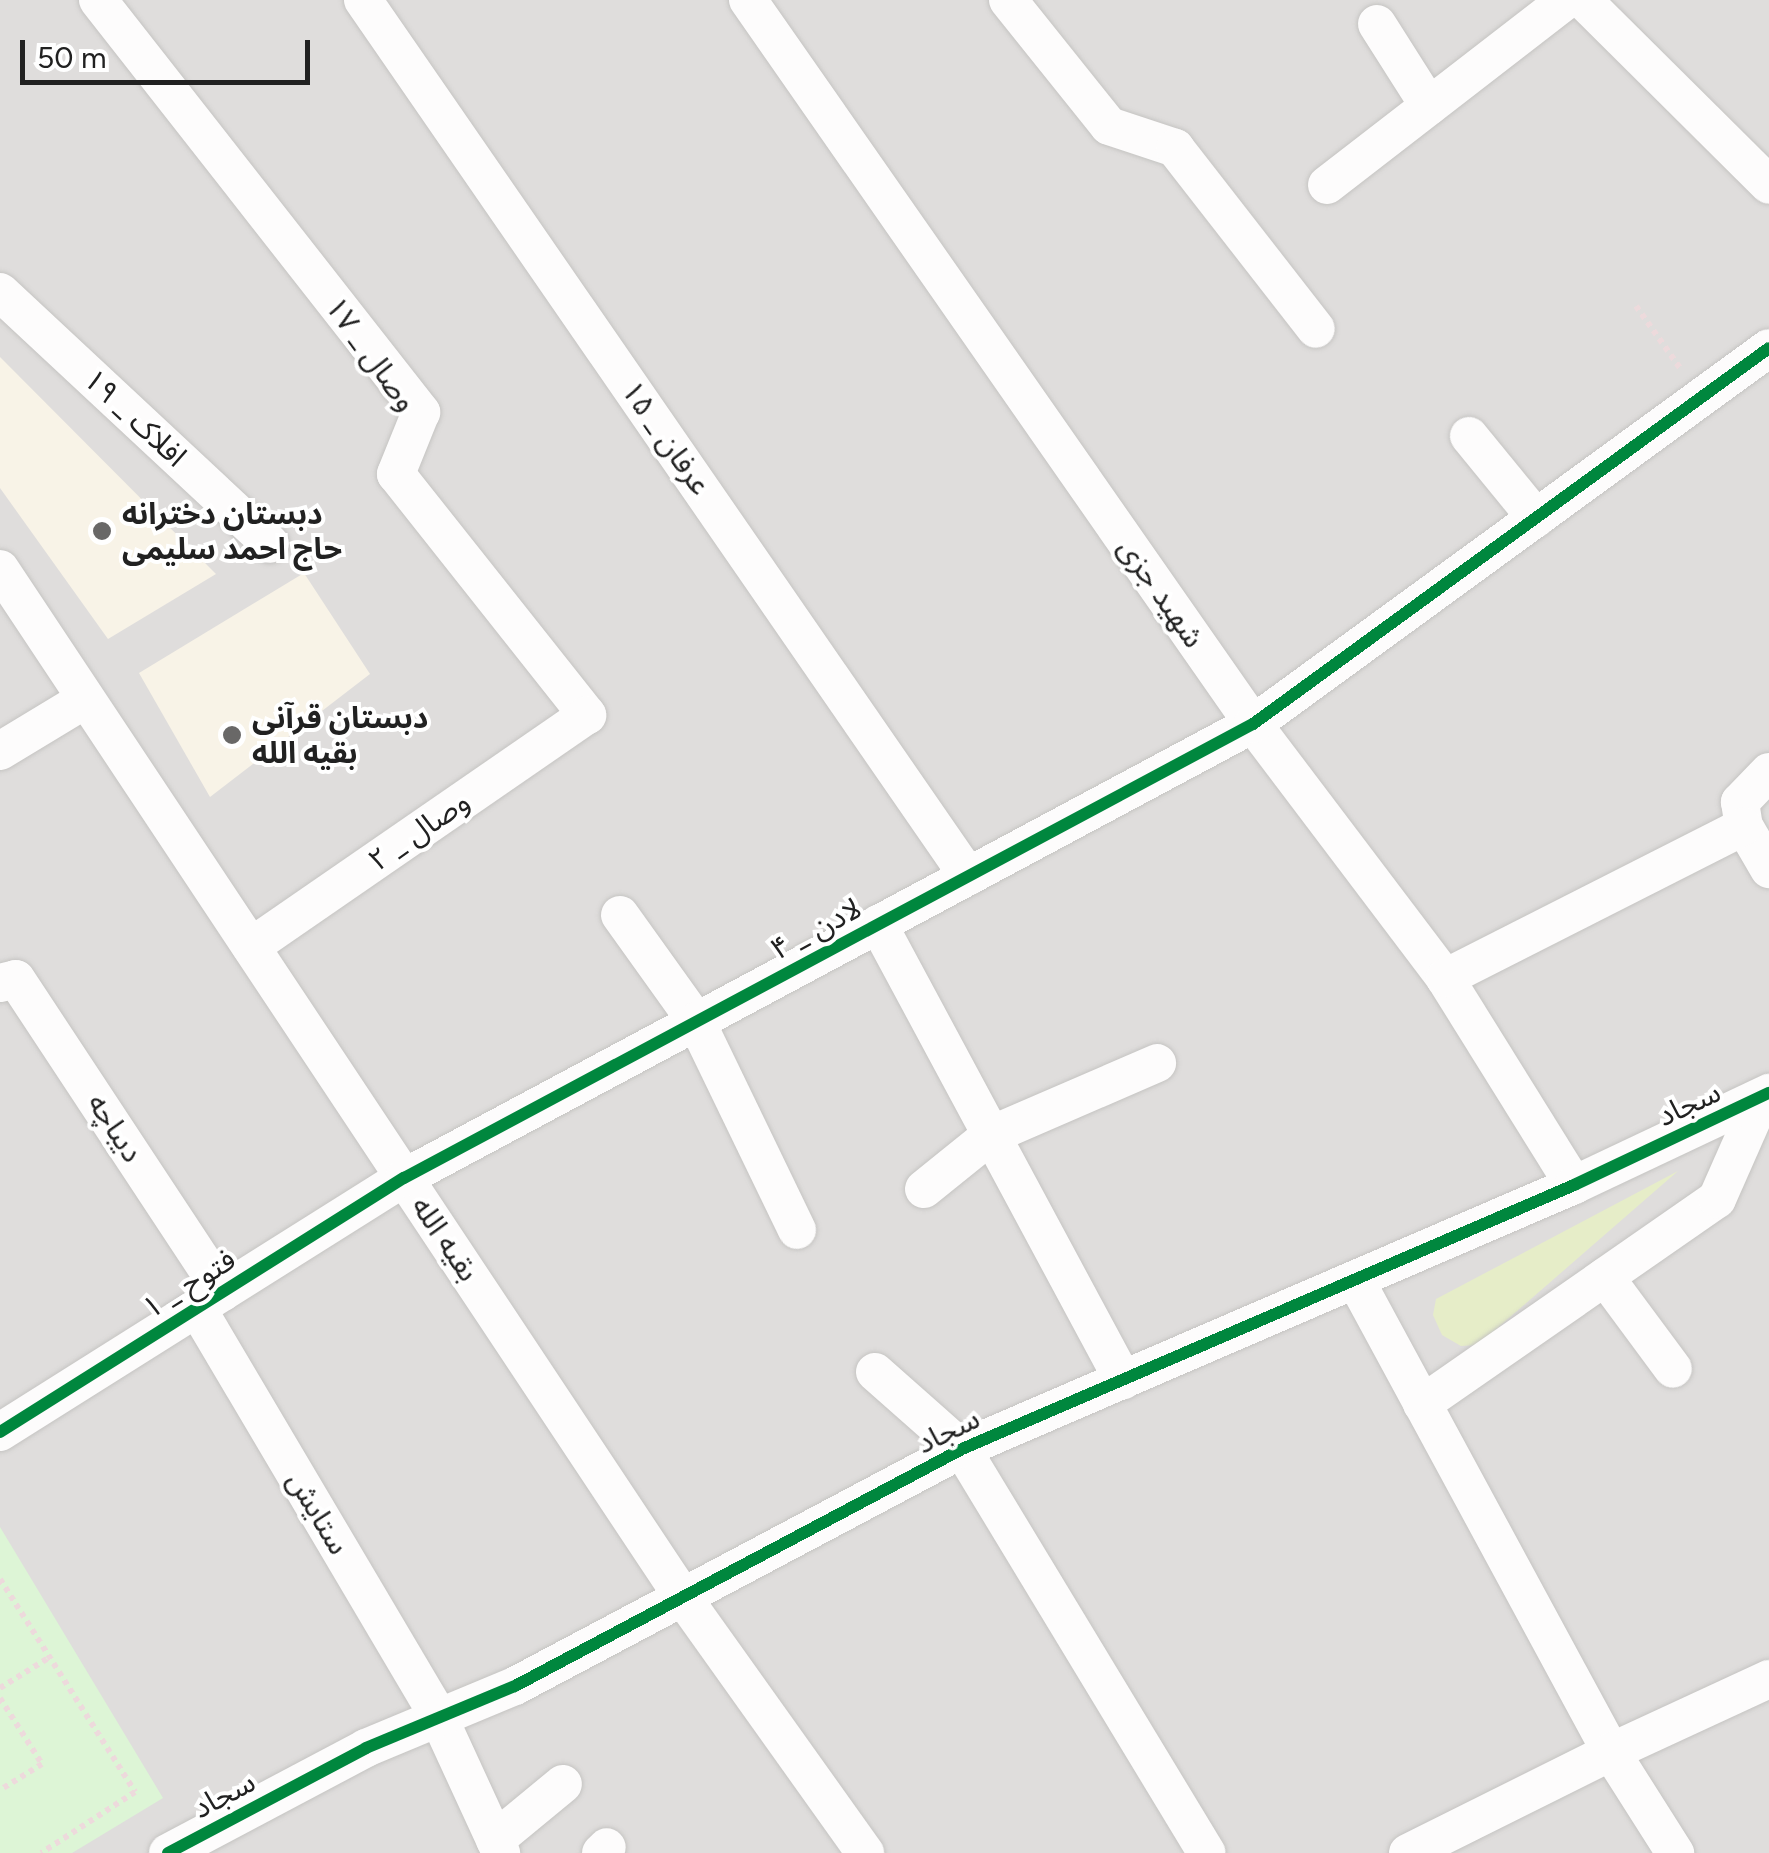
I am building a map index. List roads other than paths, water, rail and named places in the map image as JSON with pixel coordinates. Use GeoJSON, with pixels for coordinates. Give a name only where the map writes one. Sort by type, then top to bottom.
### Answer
{"type":"FeatureCollection","features":[{"type":"Feature","properties":{"kind":"street","name":"وصال _ ۱۷"},"geometry":{"type":"LineString","coordinates":[[98,0],[420,412],[396,474],[587,715]]}},
{"type":"Feature","properties":{"kind":"street","name":"عرفان _ ۱۵"},"geometry":{"type":"LineString","coordinates":[[363,0],[968,876]]}},
{"type":"Feature","properties":{"kind":"street","name":"شهید جزی"},"geometry":{"type":"LineString","coordinates":[[748,0],[1253,724],[1445,978],[1574,1185]]}},
{"type":"Feature","properties":{"kind":"street"},"geometry":{"type":"LineString","coordinates":[[1008,0],[1108,126],[1175,148],[1316,329]]}},
{"type":"Feature","properties":{"kind":"street"},"geometry":{"type":"LineString","coordinates":[[1327,185],[1566,0]]}},
{"type":"Feature","properties":{"kind":"street"},"geometry":{"type":"LineString","coordinates":[[1583,0],[1769,185]]}},
{"type":"Feature","properties":{"kind":"street"},"geometry":{"type":"LineString","coordinates":[[1376,24],[1428,106]]}},
{"type":"Feature","properties":{"kind":"street","name":"افلاک _ ۱۹"},"geometry":{"type":"LineString","coordinates":[[0,292],[270,544]]}},
{"type":"Feature","properties":{"kind":"street","name":"لادن _ ۴"},"geometry":{"type":"LineString","coordinates":[[404,1178],[1253,724],[1769,348]]}},
{"type":"Feature","properties":{"kind":"street"},"geometry":{"type":"LineString","coordinates":[[1469,436],[1536,518]]}},
{"type":"Feature","properties":{"kind":"street","name":"بقیه الله"},"geometry":{"type":"LineString","coordinates":[[0,569],[684,1600],[865,1853]]}},
{"type":"Feature","properties":{"kind":"street"},"geometry":{"type":"LineString","coordinates":[[0,751],[86,698]]}},
{"type":"Feature","properties":{"kind":"street","name":"وصال _ ۲"},"geometry":{"type":"LineString","coordinates":[[250,947],[587,715]]}},
{"type":"Feature","properties":{"kind":"street"},"geometry":{"type":"LineString","coordinates":[[1769,772],[1740,802],[1744,826],[1769,869]]}},
{"type":"Feature","properties":{"kind":"street"},"geometry":{"type":"LineString","coordinates":[[1445,978],[1744,826]]}},
{"type":"Feature","properties":{"kind":"street"},"geometry":{"type":"LineString","coordinates":[[620,915],[696,1022],[797,1230]]}},
{"type":"Feature","properties":{"kind":"street"},"geometry":{"type":"LineString","coordinates":[[878,924],[1123,1380]]}},
{"type":"Feature","properties":{"kind":"street","name":"دیباچه"},"geometry":{"type":"LineString","coordinates":[[0,983],[16,979],[210,1300]]}},
{"type":"Feature","properties":{"kind":"street"},"geometry":{"type":"LineString","coordinates":[[924,1188],[991,1135],[1157,1063]]}},
{"type":"Feature","properties":{"kind":"street"},"geometry":{"type":"LineString","coordinates":[[1422,1404],[1718,1199],[1767,1100]]}},
{"type":"Feature","properties":{"kind":"street","name":"سجاد"},"geometry":{"type":"LineString","coordinates":[[168,1853],[212,1843],[366,1748],[515,1686],[962,1450],[1767,1100]]}},
{"type":"Feature","properties":{"kind":"street","name":"فتوح _ ۱"},"geometry":{"type":"LineString","coordinates":[[0,1432],[404,1178]]}},
{"type":"Feature","properties":{"kind":"street"},"geometry":{"type":"LineString","coordinates":[[1605,1277],[1673,1368]]}},
{"type":"Feature","properties":{"kind":"street"},"geometry":{"type":"LineString","coordinates":[[1356,1281],[1610,1752],[1674,1853]]}},
{"type":"Feature","properties":{"kind":"street","name":"ستایش"},"geometry":{"type":"LineString","coordinates":[[210,1300],[439,1718],[498,1846]]}},
{"type":"Feature","properties":{"kind":"street"},"geometry":{"type":"LineString","coordinates":[[875,1372],[962,1450],[1207,1853]]}},
{"type":"Feature","properties":{"kind":"street"},"geometry":{"type":"LineString","coordinates":[[1408,1853],[1610,1752],[1769,1679]]}},
{"type":"Feature","properties":{"kind":"street"},"geometry":{"type":"LineString","coordinates":[[498,1846],[563,1784]]}},
{"type":"Feature","properties":{"kind":"place","name":"دبستان دخترانه حاج احمد سلیمی"},"geometry":{"type":"Point","coordinates":[102,531]}},
{"type":"Feature","properties":{"kind":"place","name":"دبستان قرآنی بقیه الله"},"geometry":{"type":"Point","coordinates":[232,735]}}]}
